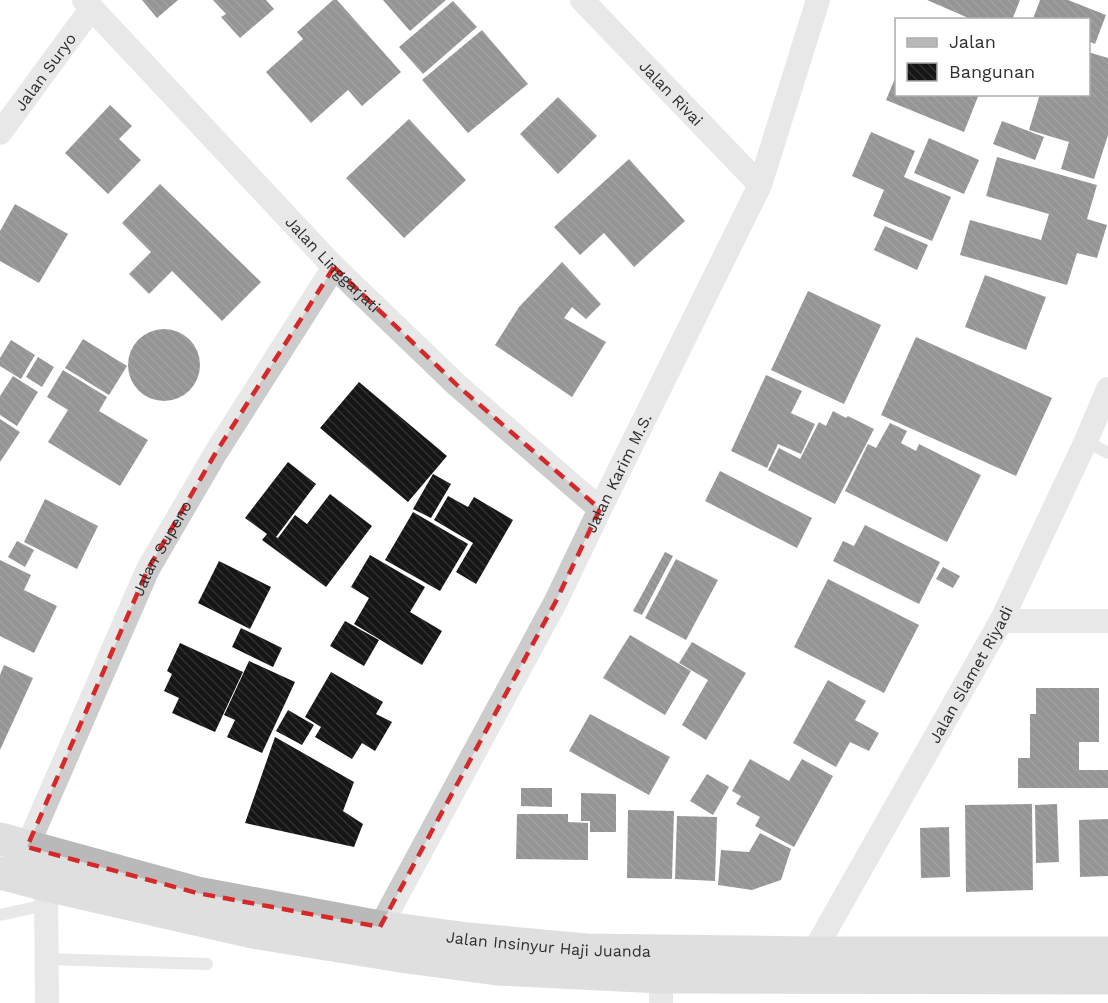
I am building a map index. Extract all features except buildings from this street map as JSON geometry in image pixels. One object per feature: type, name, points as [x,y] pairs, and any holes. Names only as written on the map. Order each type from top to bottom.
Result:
[{"type":"main road","name":"Jalan Insinyur Haji Juanda","points":[[14,843],[197,893],[380,927],[468,939],[586,950],[1108,953]]},
{"type":"main road","name":"Jalan Insinyur Haji Juanda","points":[[0,873],[46,895],[252,932],[406,957],[661,990],[1108,978]]},
{"type":"street","name":"Jalan Rivai","points":[[582,0],[760,185]]},
{"type":"street","name":"Jalan Karim M.S.","points":[[380,927],[556,601],[760,185],[818,0]]},
{"type":"street","name":"Jalan Suryo","points":[[0,133],[88,5]]},
{"type":"street","name":"Jalan Linggarjati","points":[[88,5],[334,267],[458,386],[600,508]]},
{"type":"street","name":"Jalan Supeno","points":[[14,843],[148,569],[214,454],[334,267]]},
{"type":"street","name":"Jalan Slamet Riyadi","points":[[813,953],[1001,621],[1086,441],[1108,388]]},
{"type":"street","points":[[1001,621],[1108,621]]},
{"type":"street","points":[[46,895],[47,1003]]},
{"type":"lane","points":[[1086,441],[1108,453]]},
{"type":"lane","points":[[0,915],[46,895]]},
{"type":"lane","points":[[46,959],[207,964]]},
{"type":"highlighted area","points":[[334,267],[458,386],[600,509],[556,601],[380,927],[197,893],[27,847],[148,569],[215,454]]}]
